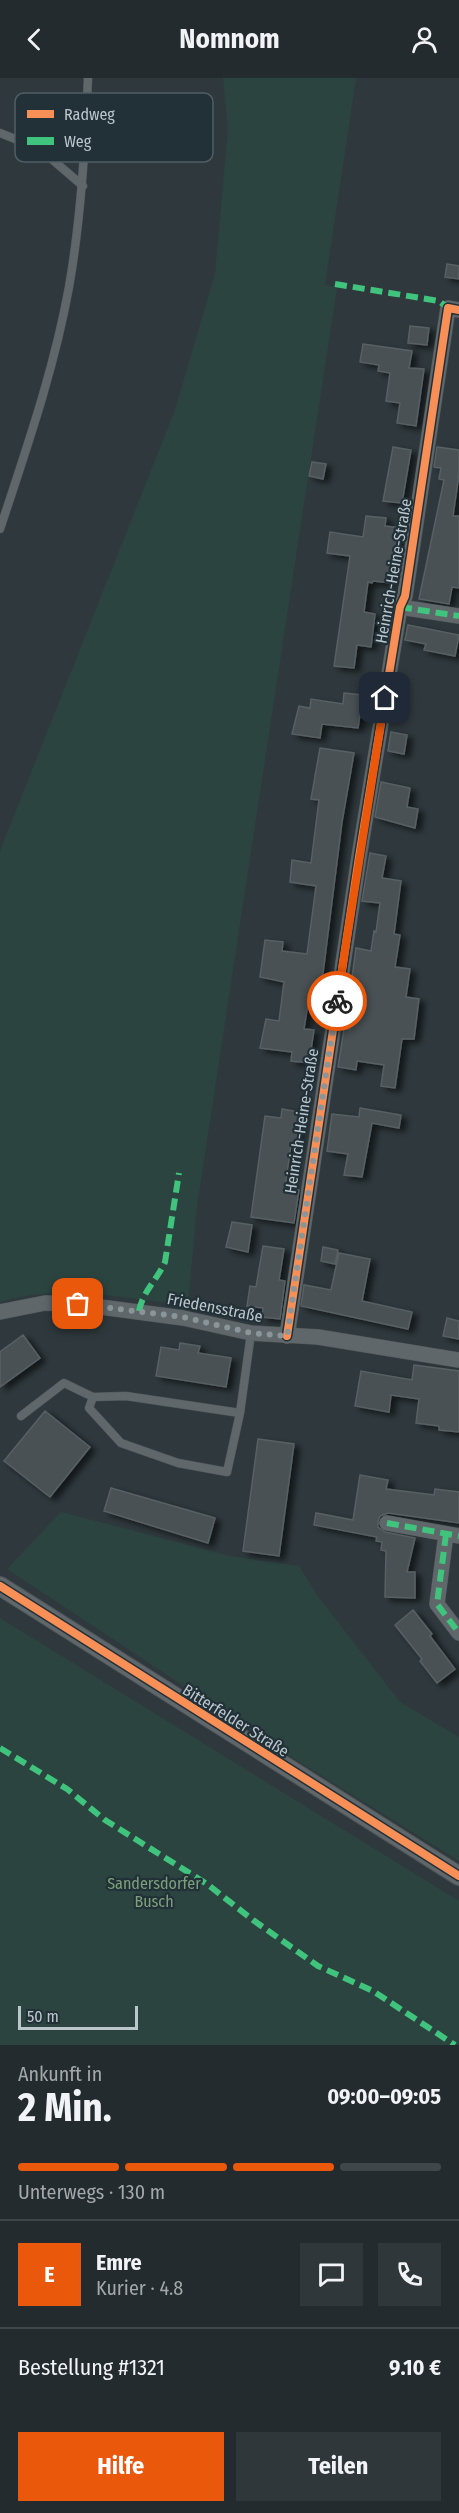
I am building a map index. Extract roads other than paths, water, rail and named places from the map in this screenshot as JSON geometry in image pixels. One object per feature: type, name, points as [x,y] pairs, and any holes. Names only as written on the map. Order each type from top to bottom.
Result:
[{"type":"street","name":"Heinrich-Heine-Straße","points":[[287,1336],[359,857],[400,607],[405,596],[454,309]]},
{"type":"street","points":[[400,607],[459,616]]},
{"type":"street","name":"Friedensstraße","points":[[0,1312],[45,1304],[78,1304],[183,1317],[251,1333],[318,1337],[459,1360]]},
{"type":"street","points":[[387,1523],[453,1535],[437,1604],[459,1633]]},
{"type":"street","name":"Bitterfelder Straße","points":[[0,1586],[459,1876]]},
{"type":"lane","points":[[87,93],[88,78]]},
{"type":"lane","points":[[0,133],[15,139]]},
{"type":"lane","points":[[55,162],[83,186]]},
{"type":"lane","points":[[0,529],[33,432],[69,290],[84,162]]},
{"type":"lane","points":[[93,1397],[89,1408],[121,1443],[178,1463],[227,1472],[240,1413],[251,1333]]},
{"type":"lane","points":[[21,1416],[64,1383],[93,1397],[126,1396],[240,1413]]},
{"type":"park label","name":"Sandersdorfer Busch","points":[[154,1892]]}]
